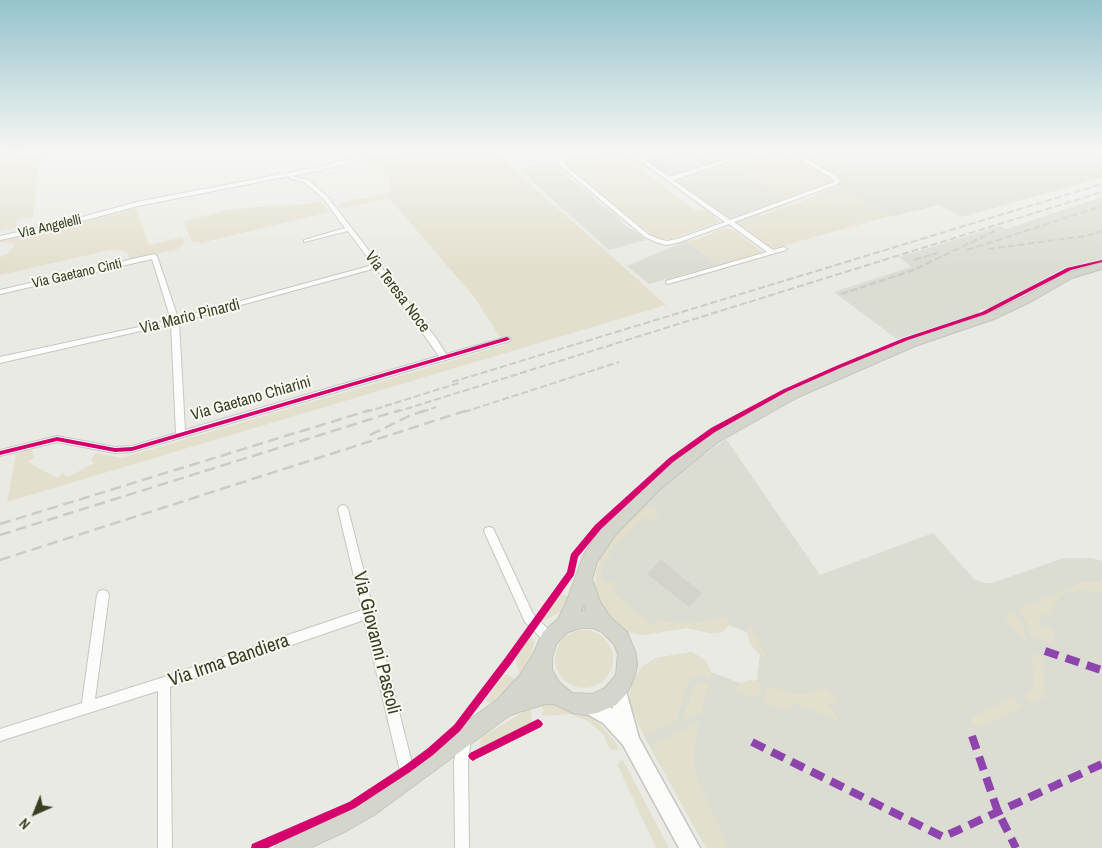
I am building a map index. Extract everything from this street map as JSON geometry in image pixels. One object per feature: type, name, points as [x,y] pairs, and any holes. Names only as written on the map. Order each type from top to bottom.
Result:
[{"type":"main road","points":[[583,578],[593,606],[605,624],[619,637],[628,657],[626,675],[617,691],[599,703],[588,704],[568,701],[553,690],[544,676],[541,660],[543,648],[548,637],[565,622],[574,607],[583,578],[590,559],[610,529],[646,493],[682,462],[713,438],[793,394],[911,343],[990,318],[1068,276],[1102,266]]},
{"type":"main road","points":[[565,622],[578,619],[592,619],[605,624]]},
{"type":"main road","points":[[286,848],[338,823],[409,778],[465,737],[504,707],[526,682],[541,660]]},
{"type":"main road","points":[[504,707],[546,694],[559,695]]},
{"type":"street","name":"Via Angelelli","points":[[0,238],[65,224],[141,203],[206,190]]},
{"type":"street","name":"Via Teresa Noce","points":[[316,190],[324,197],[349,229],[434,340],[444,357]]},
{"type":"street","points":[[591,190],[652,239],[662,243],[673,243],[818,190]]},
{"type":"street","points":[[683,190],[772,252]]},
{"type":"street","points":[[306,241],[349,229]]},
{"type":"street","points":[[668,282],[784,249]]},
{"type":"street","name":"Via Gaetano Cinti","points":[[0,292],[154,256],[175,322]]},
{"type":"street","name":"Via Mario Pinardi","points":[[0,360],[175,322],[377,266]]},
{"type":"street","points":[[175,322],[181,434]]},
{"type":"street","name":"Via Gaetano Chiarini","points":[[0,453],[57,439],[123,450],[507,339]]},
{"type":"street","name":"Via Giovanni Pascoli","points":[[343,509],[409,778]]},
{"type":"street","points":[[489,531],[529,618],[548,637]]},
{"type":"street","points":[[88,706],[103,595]]},
{"type":"street","name":"Via Irma Bandiera","points":[[0,735],[164,683],[368,613]]},
{"type":"street","points":[[164,683],[165,848]]},
{"type":"street","points":[[617,691],[631,742]]},
{"type":"street","points":[[588,704],[608,717],[631,742],[690,848]]},
{"type":"street","points":[[462,848],[461,761],[465,737]]},
{"type":"shaded area","points":[[0,190],[36,190],[33,217],[17,220],[16,228],[0,231]]},
{"type":"shaded area","points":[[391,190],[537,190],[666,305],[7,502],[16,454],[32,449],[34,457],[28,462],[57,478],[63,473],[68,477],[94,463],[91,459],[96,453],[122,458],[505,345],[475,298],[389,198],[341,209],[337,204],[391,192]]},
{"type":"shaded area","points":[[541,190],[585,190],[620,221],[646,240],[609,250]]},
{"type":"shaded area","points":[[595,190],[668,190],[696,211],[705,209],[720,222],[672,240],[655,237]]},
{"type":"shaded area","points":[[678,190],[773,190],[794,201],[730,227]]},
{"type":"shaded area","points":[[771,190],[809,190],[787,198]]},
{"type":"shaded area","points":[[829,190],[843,190],[890,216],[775,248],[769,247],[739,224],[740,222],[775,211],[775,209],[798,203]]},
{"type":"shaded area","points":[[841,190],[1060,190],[961,217],[939,205],[891,217]]},
{"type":"shaded area","points":[[1102,197],[1102,259],[1064,268],[991,308],[979,310],[979,313],[897,339],[834,292],[911,267],[899,257],[1000,226],[1006,229]]},
{"type":"shaded area","points":[[320,201],[330,212],[201,243],[191,241],[184,221],[228,210],[300,205]]},
{"type":"shaded area","points":[[136,208],[149,245],[183,237],[184,243],[176,250],[130,259],[125,251],[110,250],[0,275],[0,257],[8,253],[14,246],[13,243],[0,242],[0,239],[80,223]]},
{"type":"shaded area","points":[[724,228],[734,230],[762,252],[718,265],[686,241],[696,240]]},
{"type":"shaded area","points":[[686,241],[718,265],[649,284],[627,266]]},
{"type":"shaded area","points":[[726,439],[820,575],[933,533],[975,580],[985,583],[992,583],[1064,558],[1092,558],[1102,561],[1102,848],[706,848],[644,736],[630,705],[631,685],[642,667],[656,658],[692,652],[706,661],[711,672],[740,683],[757,680],[760,655],[753,648],[748,633],[729,625],[722,632],[711,633],[686,628],[642,635],[625,631],[607,615],[596,572],[610,539],[657,490]]},
{"type":"shaded area","points":[[648,505],[656,508],[658,516],[653,522],[645,517],[608,552],[611,557],[603,563],[601,575],[605,581],[612,582],[617,586],[612,591],[652,625],[658,620],[692,623],[725,617],[729,620],[729,625],[722,632],[711,633],[686,628],[642,635],[625,631],[602,609],[595,590],[596,572],[602,554],[623,524],[633,519]]},
{"type":"shaded area","points":[[1083,582],[1102,582],[1102,593],[1085,590],[1066,592],[1057,600],[1052,613],[1053,618],[1039,613],[1041,626],[1054,630],[1053,644],[1030,635],[1028,625],[1019,609]]},
{"type":"shaded area","points":[[559,594],[569,596],[561,611],[548,619],[542,620]]},
{"type":"shaded area","points":[[1013,611],[1023,625],[1026,640],[1005,619]]},
{"type":"shaded area","points":[[752,620],[751,629],[767,656],[766,659],[753,648],[749,641],[748,633]]},
{"type":"shaded area","points":[[584,630],[600,635],[608,643],[613,659],[608,675],[600,683],[584,688],[568,683],[560,675],[555,659],[560,643],[568,635]]},
{"type":"shaded area","points":[[531,636],[534,642],[531,662],[523,678],[517,668],[516,657]]},
{"type":"shaded area","points":[[692,652],[706,661],[711,672],[710,680],[702,676],[692,677],[689,680],[676,721],[644,736],[630,705],[631,685],[642,667],[656,658]]},
{"type":"shaded area","points":[[1032,653],[1043,658],[1045,697],[1030,704],[1022,695],[1034,688]]},
{"type":"shaded area","points":[[507,674],[516,680],[497,701],[491,704],[487,702],[487,698],[500,680]]},
{"type":"shaded area","points":[[749,680],[761,682],[760,694],[757,697],[752,697],[733,689]]},
{"type":"shaded area","points":[[701,681],[709,685],[701,713],[682,722],[694,685]]},
{"type":"shaded area","points":[[769,686],[796,694],[809,694],[824,688],[832,693],[836,700],[828,704],[839,721],[798,704],[782,709],[767,703],[764,697]]},
{"type":"shaded area","points":[[1014,697],[1022,708],[977,728],[970,718]]},
{"type":"shaded area","points":[[536,705],[557,705],[593,717],[615,741],[619,750],[612,750],[606,743],[604,735],[588,721],[570,714],[543,716],[542,713],[544,711],[542,707],[538,708]]},
{"type":"shaded area","points":[[530,708],[532,716],[530,725],[478,750],[482,737]]},
{"type":"shaded area","points":[[697,723],[699,725],[693,750],[694,765],[698,779],[729,848],[706,848],[650,746]]},
{"type":"shaded area","points":[[623,760],[669,848],[656,848],[617,764]]},
{"type":"building","points":[[661,560],[702,593],[689,607],[647,574]]},
{"type":"railway","points":[[452,382],[1084,190]]},
{"type":"railway","points":[[396,412],[1102,192]]},
{"type":"railway","points":[[967,250],[1102,206]]},
{"type":"railway","points":[[841,294],[911,271],[995,231]]},
{"type":"railway","points":[[988,249],[1086,236],[1102,231]]},
{"type":"railway","points":[[914,260],[937,253]]},
{"type":"railway","points":[[464,412],[619,362]]},
{"type":"railway","points":[[366,412],[459,383]]},
{"type":"railway","points":[[422,412],[436,407]]},
{"type":"railway","points":[[0,524],[370,410]]},
{"type":"railway","points":[[0,535],[400,410]]},
{"type":"railway","points":[[370,435],[426,410]]},
{"type":"railway","points":[[0,560],[468,410]]},
{"type":"marked path","points":[[1045,651],[1101,670],[1102,674]]},
{"type":"marked path","points":[[972,736],[998,812],[1016,848]]},
{"type":"marked path","points":[[752,742],[943,837],[1102,764]]},
{"type":"cycle path","points":[[256,848],[352,805],[407,769],[457,728],[571,573],[574,556],[598,527],[671,460],[713,430],[784,391],[838,367],[906,339],[984,313],[1069,269],[1102,261]]},
{"type":"cycle path","points":[[0,453],[57,439],[115,450],[132,449],[507,339]]},
{"type":"cycle path","points":[[473,756],[538,724]]}]
